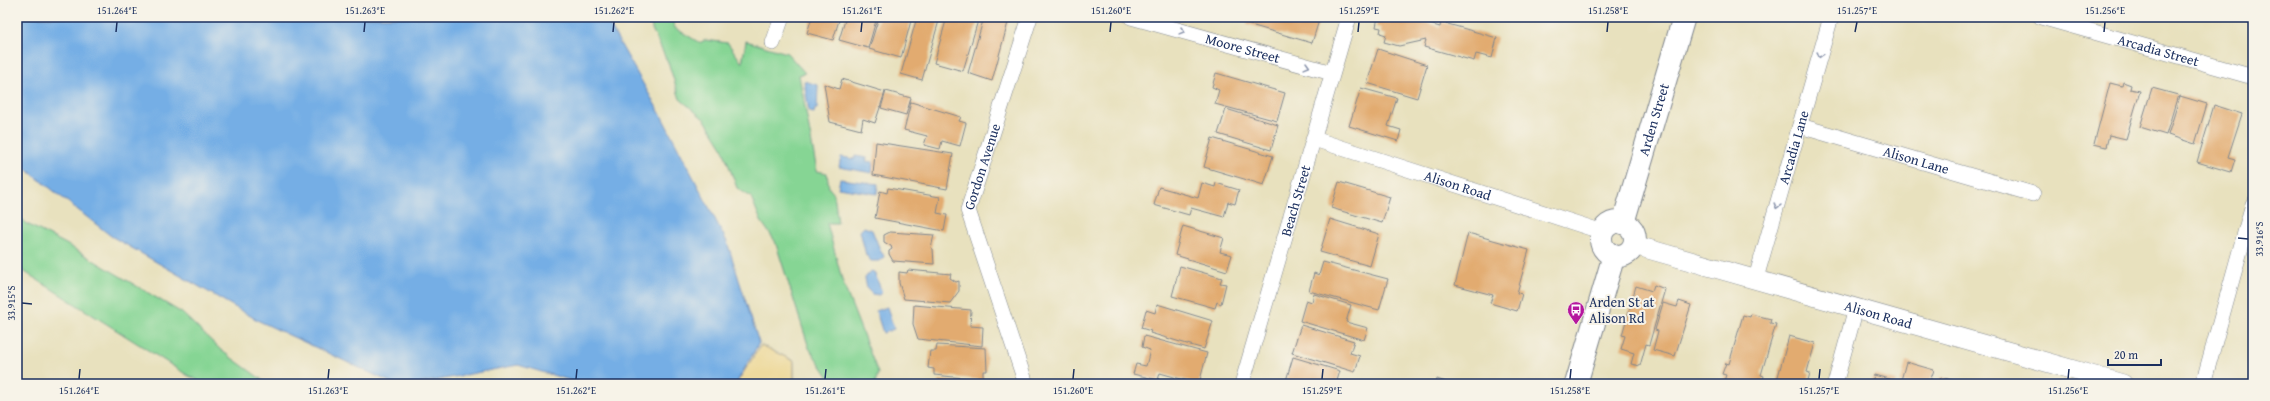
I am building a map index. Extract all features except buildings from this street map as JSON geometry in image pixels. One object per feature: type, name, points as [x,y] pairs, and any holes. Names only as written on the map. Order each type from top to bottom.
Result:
[{"type":"main road","name":"Arden Street","points":[[1623,223],[1684,17]]},
{"type":"main road","points":[[1623,223],[1633,232],[1634,245],[1628,252],[1614,255],[1608,253],[1602,244],[1603,232],[1609,225],[1623,223]]},
{"type":"main road","points":[[1576,384],[1614,255]]},
{"type":"street","points":[[773,43],[782,17]]},
{"type":"street","name":"Gordon Avenue","points":[[1026,384],[968,210],[1030,17]]},
{"type":"street","name":"Moore Street","points":[[1131,17],[1332,73]]},
{"type":"street","name":"Beach Street","points":[[1242,384],[1349,17]]},
{"type":"street","name":"Arcadia Lane","points":[[1756,278],[1831,17]]},
{"type":"street","name":"Arcadia Street","points":[[2040,17],[2253,78]]},
{"type":"street","name":"Alison Lane","points":[[1800,126],[2033,194]]},
{"type":"street","name":"Alison Road","points":[[1314,139],[1603,232]]},
{"type":"street","points":[[2203,384],[2253,204]]},
{"type":"street","name":"Alison Road","points":[[1634,245],[1756,278],[2123,384]]},
{"type":"street","points":[[1835,384],[1856,308]]},
{"type":"green space","points":[[650,17],[671,17],[675,28],[700,43],[705,40],[728,43],[742,63],[746,41],[787,53],[805,73],[799,75],[817,171],[827,173],[829,188],[834,194],[838,223],[827,223],[843,283],[878,373],[875,384],[831,384],[830,379],[809,348],[775,241],[761,221],[751,197],[737,188],[722,147],[705,120],[680,99],[669,65],[652,29]]},
{"type":"green space","points":[[17,213],[25,223],[66,244],[182,313],[222,351],[268,384],[205,384],[187,375],[17,267]]},
{"type":"sand","points":[[761,345],[794,361],[794,384],[736,384]]},
{"type":"water","points":[[17,17],[605,17],[661,115],[727,242],[759,343],[736,384],[583,384],[518,365],[417,384],[394,384],[259,321],[111,236],[17,162]]},
{"type":"water","points":[[804,81],[818,85],[817,109],[815,109],[814,113],[809,112]]},
{"type":"water","points":[[855,156],[867,158],[866,161],[873,162],[872,173],[839,167],[841,157],[855,159]]},
{"type":"water","points":[[840,179],[878,184],[877,194],[838,188]]},
{"type":"water","points":[[864,227],[872,230],[883,254],[884,257],[879,261],[871,261],[866,255],[860,231]]},
{"type":"water","points":[[871,271],[874,272],[882,292],[879,295],[872,294],[867,289],[865,278]]},
{"type":"water","points":[[887,307],[894,329],[883,333],[876,311]]},
{"type":"place","name":"Arden St at Alison Rd","points":[[1576,325]]}]
